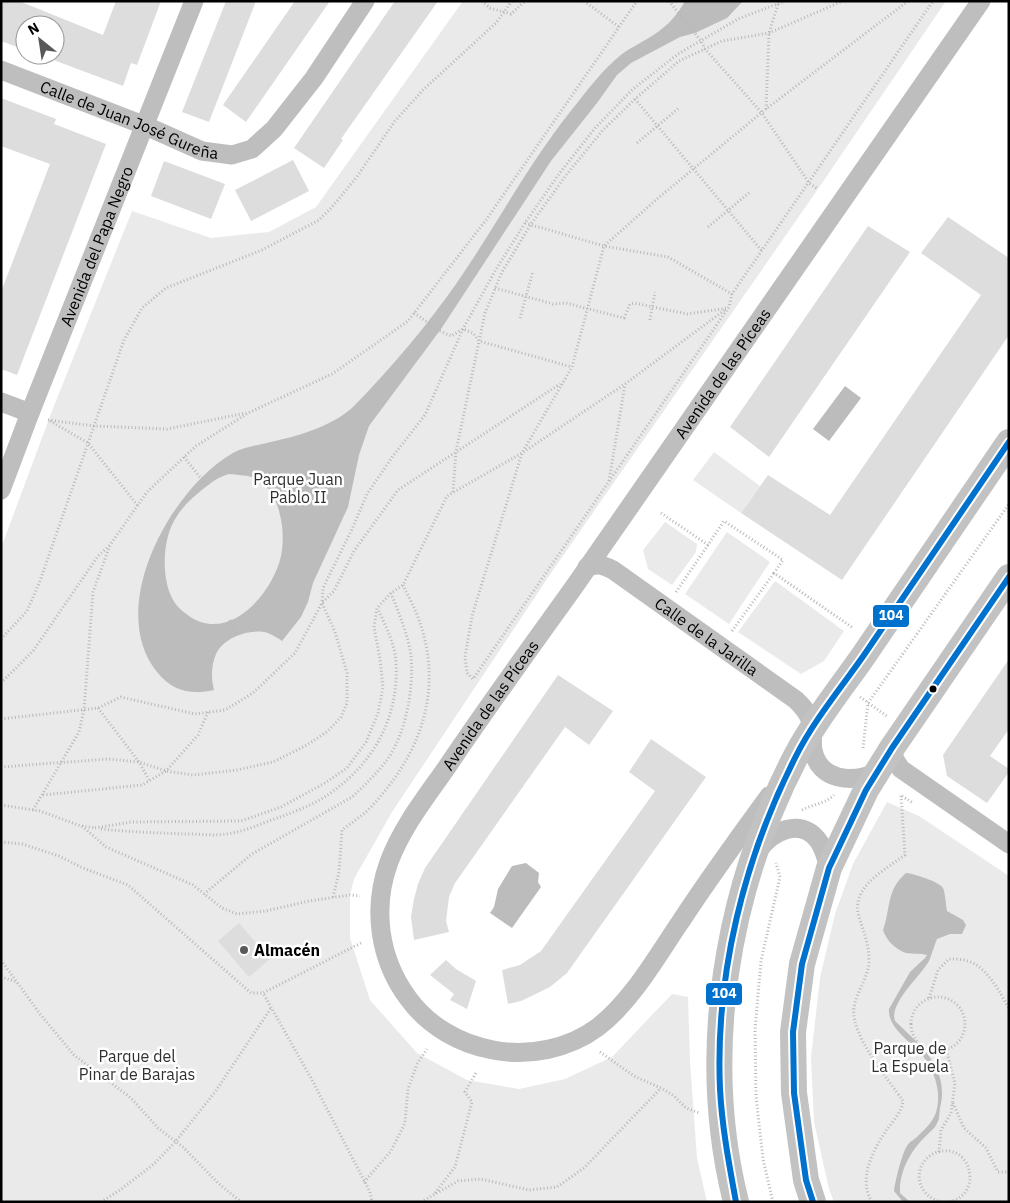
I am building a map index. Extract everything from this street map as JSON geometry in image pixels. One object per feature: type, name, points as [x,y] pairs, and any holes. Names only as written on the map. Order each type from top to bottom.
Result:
[{"type":"main road","points":[[736,1202],[729,1173],[720,1093],[720,1034],[726,971],[738,912],[764,859],[766,823],[786,776],[813,727],[844,686],[1009,442]]},
{"type":"main road","points":[[812,1202],[806,1180],[794,1093],[793,1032],[802,964],[829,868],[866,790],[869,764],[892,748],[1009,577]]},
{"type":"street","name":"Avenida del Papa Negro","points":[[1,490],[194,1]]},
{"type":"street","name":"Calle de Juan José Gureña","points":[[1,70],[146,126],[202,151],[232,155],[252,149],[274,129],[314,78],[366,1]]},
{"type":"street","name":"Avenida de las Píceas","points":[[786,776],[718,866],[616,1012],[594,1030],[572,1042],[543,1050],[506,1053],[482,1048],[453,1037],[434,1025],[411,1003],[387,962],[381,938],[381,892],[389,862],[414,815],[981,1]]},
{"type":"street","points":[[1,402],[30,413]]},
{"type":"street","name":"Calle de la Jarilla","points":[[588,567],[595,564],[603,564],[613,570],[783,690],[804,709],[811,719],[813,727]]},
{"type":"street","points":[[813,727],[813,750],[819,764],[826,771],[847,780],[861,779],[869,764]]},
{"type":"street","points":[[892,748],[895,760],[901,769],[1009,844]]},
{"type":"street","points":[[764,859],[763,844],[770,838],[788,828],[803,828],[817,838],[824,850],[829,868]]},
{"type":"path","points":[[482,1],[490,8],[511,14],[525,1]]},
{"type":"path","points":[[1,639],[27,611],[40,581],[124,340],[142,308],[166,288],[262,250],[319,220],[356,178],[395,122],[424,89],[490,29],[512,1]]},
{"type":"path","points":[[584,1],[619,27]]},
{"type":"path","points":[[1,683],[33,651],[98,556],[110,544],[147,492],[196,446],[248,413],[332,374],[408,322],[486,220],[636,1]]},
{"type":"path","points":[[669,1],[701,40],[705,49],[762,113],[809,183],[818,189]]},
{"type":"path","points":[[1,767],[108,759],[139,762],[166,771],[192,775],[237,770],[273,762],[307,745],[328,731],[341,717],[347,703],[347,674],[335,632],[322,603],[323,588],[354,527],[368,494],[393,456],[425,415],[463,329],[495,271],[525,223],[559,174],[596,127],[633,89],[678,54],[701,40],[738,19],[786,1]]},
{"type":"path","points":[[453,492],[456,451],[485,313],[502,272],[531,224],[567,174],[603,130],[679,61],[722,42],[769,33],[843,1]]},
{"type":"path","points":[[908,1],[766,109],[604,246],[572,367],[522,453],[472,616],[465,657],[467,673],[473,679],[729,308],[732,294],[933,1]]},
{"type":"path","points":[[766,109],[769,33],[779,3]]},
{"type":"path","points":[[635,99],[762,251]]},
{"type":"path","points":[[637,143],[679,108]]},
{"type":"path","points":[[708,227],[750,192]]},
{"type":"path","points":[[525,223],[604,246],[668,256],[732,294]]},
{"type":"path","points":[[520,318],[533,271]]},
{"type":"path","points":[[495,288],[553,304],[566,303],[624,318],[630,304],[634,303],[687,314],[729,308]]},
{"type":"path","points":[[650,320],[655,292]]},
{"type":"path","points":[[95,828],[130,822],[241,821],[281,806],[325,783],[347,768],[366,742],[378,712],[383,688],[374,627],[377,608],[402,585],[447,496],[522,453],[625,384],[729,308]]},
{"type":"path","points":[[414,313],[440,331],[451,336],[463,329]]},
{"type":"path","points":[[463,329],[473,333],[479,341],[572,367]]},
{"type":"path","points":[[1,719],[98,708],[121,697],[195,714],[225,710],[253,693],[295,654],[322,603],[334,591],[354,551],[398,490],[561,383]]},
{"type":"path","points":[[608,484],[625,384]]},
{"type":"path","points":[[138,506],[88,443],[48,420],[94,426],[167,429],[248,413]]},
{"type":"path","points":[[184,457],[207,486]]},
{"type":"path","points":[[869,764],[863,750],[868,703],[1009,504]]},
{"type":"path","points":[[661,512],[708,545]]},
{"type":"path","points":[[675,593],[724,521],[783,560],[732,632]]},
{"type":"path","points":[[33,810],[79,732],[84,710],[93,592],[110,544]]},
{"type":"path","points":[[774,573],[853,628]]},
{"type":"path","points":[[333,897],[339,872],[342,830],[371,808],[393,779],[414,748],[425,719],[429,691],[428,653],[419,619],[402,585]]},
{"type":"path","points":[[204,894],[252,854],[352,796],[365,785],[388,759],[403,726],[412,690],[411,656],[404,625],[391,594]]},
{"type":"path","points":[[1,805],[33,810],[81,826],[95,828],[137,832],[224,835],[243,831],[295,811],[327,795],[358,771],[378,745],[389,721],[396,685],[396,660],[389,635],[377,608]]},
{"type":"path","points":[[230,620],[237,636]]},
{"type":"path","points":[[854,693],[894,721]]},
{"type":"path","points":[[98,708],[139,762],[149,780]]},
{"type":"path","points":[[42,795],[142,785],[166,771],[198,735],[208,712]]},
{"type":"path","points":[[797,812],[814,804],[823,803],[836,794]]},
{"type":"path","points":[[872,1202],[868,1195],[866,1176],[870,1158],[902,1108],[903,1101],[865,1047],[855,1023],[853,1008],[869,965],[869,945],[858,914],[860,894],[867,883],[905,855],[901,795]]},
{"type":"path","points":[[81,826],[106,846],[193,885],[222,908],[237,914],[266,911],[333,897],[360,896]]},
{"type":"path","points":[[1,842],[22,844],[59,856],[83,868],[128,885],[251,992],[263,992],[361,943]]},
{"type":"path","points":[[764,859],[780,877],[761,961],[754,1030],[758,1114],[763,1159],[773,1202]]},
{"type":"path","points":[[929,998],[938,970],[949,958],[967,960],[975,964],[997,985],[1009,1009]]},
{"type":"path","points":[[1,960],[40,1014],[74,1055],[131,1098],[158,1128],[184,1147],[218,1183],[240,1202]]},
{"type":"path","points":[[1,976],[18,982]]},
{"type":"path","points":[[263,992],[311,1078],[364,1182],[372,1202]]},
{"type":"path","points":[[938,996],[946,998],[960,1007],[964,1015],[964,1032],[954,1046],[937,1051],[928,1049],[920,1044],[914,1036],[911,1028],[911,1018],[921,1002],[929,998],[938,996]]},
{"type":"path","points":[[101,1202],[154,1164],[176,1141],[215,1092],[271,1007]]},
{"type":"path","points":[[364,1182],[390,1151],[405,1123],[408,1089],[417,1064],[427,1049]]},
{"type":"path","points":[[939,1152],[941,1130],[951,1112],[955,1083],[946,1049]]},
{"type":"path","points":[[600,1052],[634,1076],[661,1088],[674,1096],[686,1108],[699,1114]]},
{"type":"path","points":[[433,1195],[455,1167],[472,1102],[465,1092],[477,1071]]},
{"type":"path","points":[[421,1202],[458,1181],[481,1179],[528,1190],[557,1187],[584,1168],[661,1088]]},
{"type":"path","points":[[952,1102],[964,1128],[986,1148],[998,1172],[1009,1172]]},
{"type":"path","points":[[941,1202],[928,1196],[923,1190],[919,1174],[925,1160],[932,1154],[948,1151],[957,1153],[964,1159],[970,1175],[966,1192],[950,1202]]},
{"type":"green space","name":"Parque Juan Pablo II","points":[[463,1],[946,1],[818,189],[551,573],[392,812],[354,879],[350,895],[350,938],[370,1000],[417,1053],[467,1080],[519,1089],[565,1079],[612,1057],[672,994],[688,997],[690,1061],[697,1158],[707,1202],[1,1202],[1,548],[52,411],[132,211],[211,238],[269,232],[316,207]]},
{"type":"green space","points":[[714,452],[760,486],[741,513],[693,480]]},
{"type":"green space","points":[[665,522],[697,544],[696,552],[672,585],[648,569],[643,550]]},
{"type":"green space","points":[[727,532],[770,562],[729,624],[685,594]]},
{"type":"green space","points":[[775,581],[844,631],[824,661],[801,674],[738,632]]},
{"type":"green space","name":"Parque de La Espuela","points":[[887,802],[919,816],[1009,876],[1009,1202],[834,1202],[829,1189],[814,1122],[811,1057],[820,978],[835,914],[853,864]]},
{"type":"shaded area","points":[[685,1],[743,1],[727,18],[695,33],[680,37],[631,63],[617,75],[551,161],[441,329],[369,426],[359,455],[348,507],[313,583],[308,602],[301,617],[282,641],[268,633],[253,632],[238,635],[225,643],[216,654],[213,663],[214,690],[190,692],[169,684],[157,672],[143,646],[138,616],[142,584],[152,552],[168,521],[188,493],[210,470],[233,453],[248,447],[296,436],[318,428],[338,418],[355,405],[408,347],[445,300],[525,175],[588,89],[615,60],[664,27],[674,18]],"holes":[[[229,474],[249,476],[257,479],[273,495],[281,522],[283,539],[281,556],[269,585],[259,599],[247,610],[234,619],[219,624],[204,623],[181,610],[170,594],[165,571],[168,535],[177,516],[186,505],[215,480]]]},
{"type":"shaded area","points":[[845,386],[861,398],[829,441],[813,429]]},
{"type":"shaded area","points":[[526,863],[539,873],[538,882],[541,887],[512,928],[490,913],[494,907],[498,889],[512,866]]},
{"type":"shaded area","points":[[906,873],[926,878],[941,886],[944,892],[947,911],[963,920],[966,925],[962,934],[950,934],[937,939],[929,961],[906,990],[894,1014],[895,1021],[931,1059],[941,1081],[942,1094],[938,1121],[935,1127],[914,1150],[903,1170],[900,1193],[910,1202],[903,1202],[894,1191],[899,1168],[908,1145],[934,1117],[938,1093],[928,1063],[897,1030],[890,1016],[889,1009],[910,972],[927,955],[906,953],[899,950],[884,934],[883,930],[892,893],[895,886]]},
{"type":"building","points":[[1,1],[19,1],[54,15],[15,15],[15,46],[1,41]]},
{"type":"building","points":[[116,1],[161,1],[137,65],[131,63],[123,86],[65,64],[65,20],[103,35]]},
{"type":"building","points":[[226,1],[256,1],[209,122],[182,112]]},
{"type":"building","points":[[295,1],[330,1],[246,122],[223,105]]},
{"type":"building","points":[[395,1],[438,1],[341,139],[343,140],[324,168],[294,148]]},
{"type":"building","points":[[1,98],[56,119],[54,124],[106,144],[17,375],[1,369],[1,292],[50,164],[1,146]]},
{"type":"building","points":[[293,160],[309,191],[251,221],[235,190]]},
{"type":"building","points":[[164,161],[225,184],[211,219],[151,196]]},
{"type":"building","points":[[948,217],[1009,258],[1009,335],[842,580],[741,513],[768,475],[830,515],[981,295],[921,253]]},
{"type":"building","points":[[868,226],[910,252],[769,457],[730,427]]},
{"type":"building","points":[[1009,659],[1009,729],[990,756],[1009,769],[1009,772],[987,803],[947,776],[943,755]]},
{"type":"building","points":[[558,675],[613,711],[589,745],[565,727],[455,883],[449,897],[446,921],[449,932],[414,940],[411,917],[418,884],[425,868]]},
{"type":"building","points":[[651,739],[706,777],[567,973],[550,987],[521,1001],[508,1004],[502,970],[520,965],[541,951],[655,791],[629,772]]},
{"type":"building","name":"Almacén","points":[[239,923],[270,959],[249,977],[218,941]]},
{"type":"building","points":[[446,960],[456,969],[476,981],[467,1009],[450,1000],[454,994],[430,975]]},
{"type":"transit line","name":"104","points":[[736,1202],[728,1160],[720,1089],[722,1003],[728,960],[737,918],[761,835],[796,756],[811,730],[1009,442]]},
{"type":"transit line","name":"104","points":[[813,1202],[806,1180],[794,1093],[793,1032],[802,964],[829,868],[866,790],[892,748],[1009,577]]},
{"type":"place","name":"Almacén","points":[[244,950]]},
{"type":"park label","name":"Parque del Pinar de Barajas","points":[[137,1065]]}]
